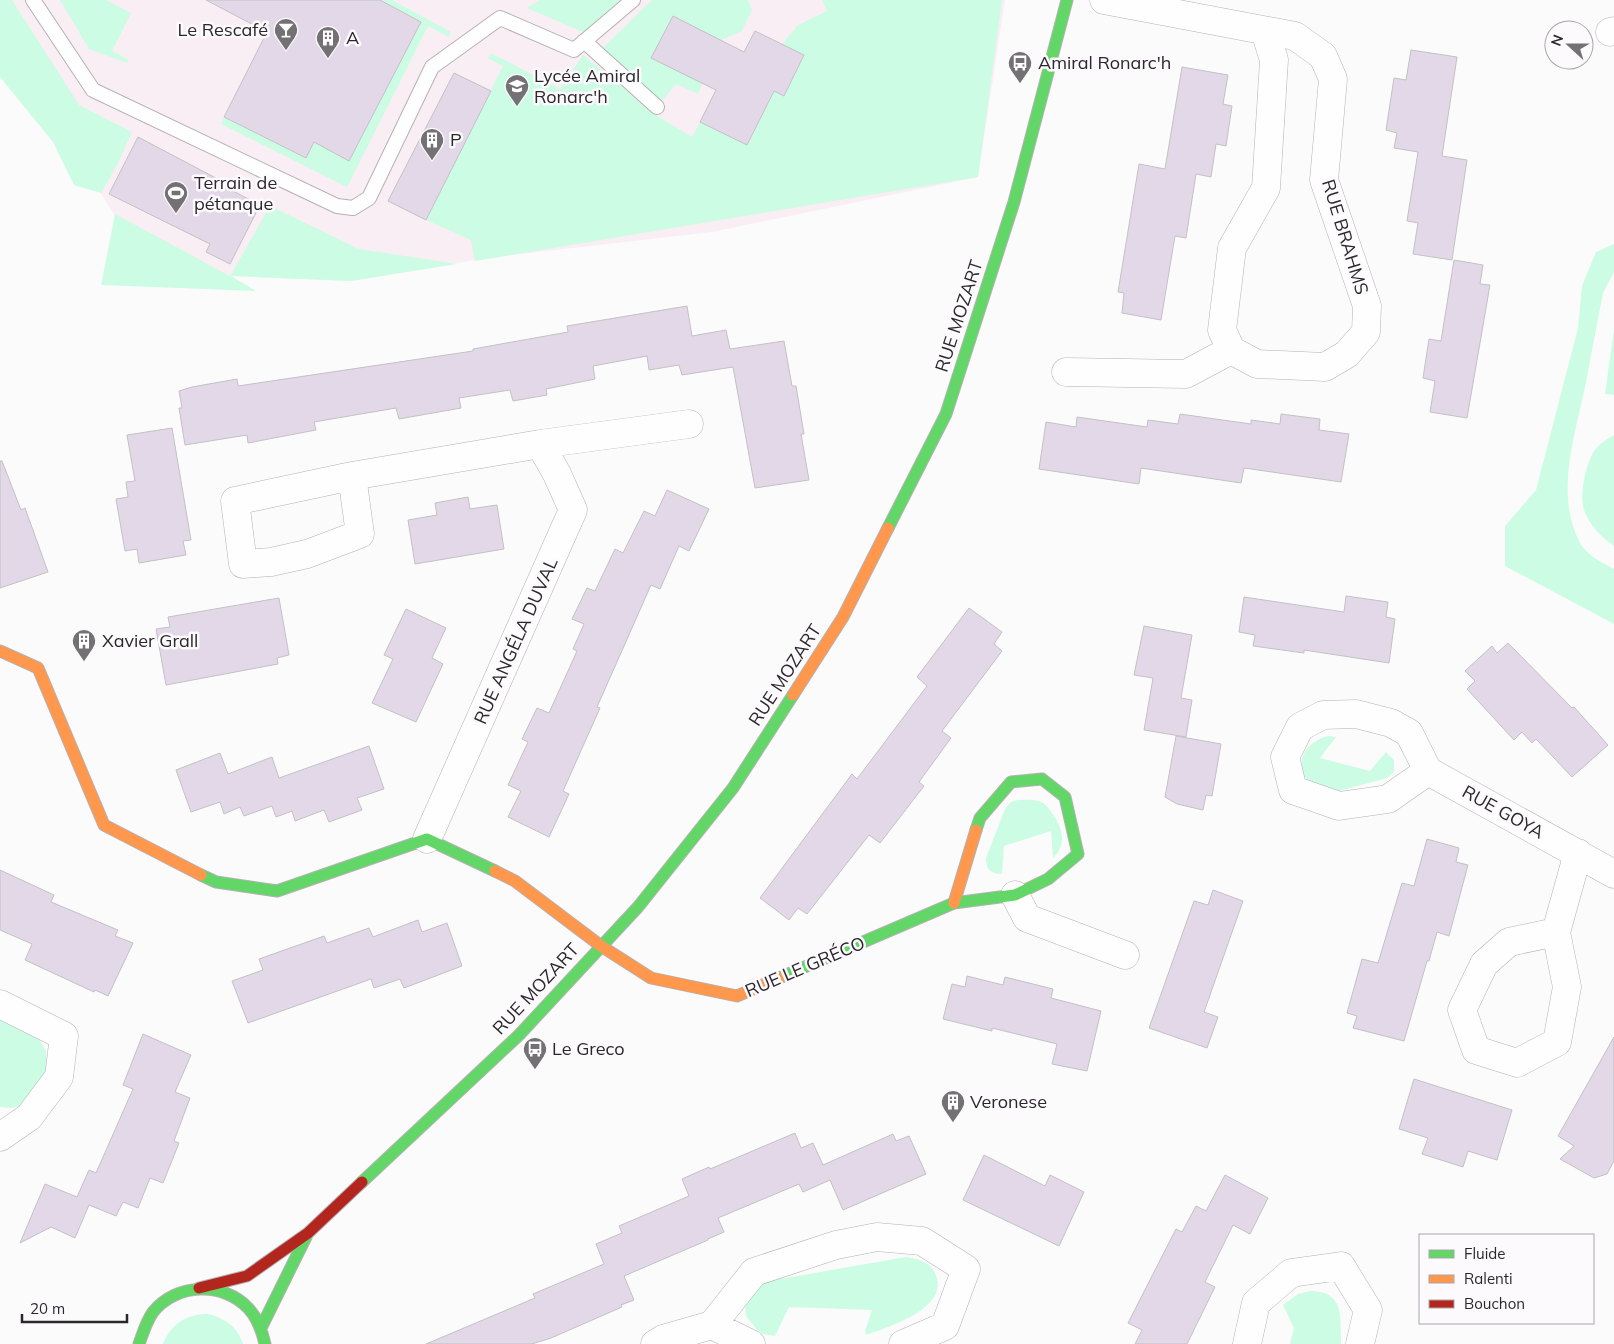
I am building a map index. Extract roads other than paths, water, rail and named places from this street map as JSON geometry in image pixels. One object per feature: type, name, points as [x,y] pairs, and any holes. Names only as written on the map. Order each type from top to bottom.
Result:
[{"type":"street","name":"RUE MOZART","points":[[139,1344],[141,1333],[149,1315],[163,1301],[180,1292],[247,1276],[308,1233],[519,1036],[638,907],[733,788],[843,616],[946,414],[1014,202],[1067,0]]},
{"type":"street","name":"RUE BRAHMS","points":[[1104,0],[1294,36],[1323,56],[1333,79],[1324,180],[1367,306],[1366,332],[1347,354],[1325,367],[1257,364],[1231,350]]},
{"type":"street","points":[[1066,372],[1186,374],[1231,350],[1222,330],[1232,248],[1266,188],[1274,60],[1265,31]]},
{"type":"street","points":[[352,476],[360,534],[307,554],[271,562],[243,564],[235,501],[352,476],[540,444],[689,424]]},
{"type":"street","name":"RUE ANGÉLA DUVAL","points":[[427,839],[573,510],[557,474],[540,444]]},
{"type":"street","points":[[0,651],[38,668],[104,825],[216,882],[276,892],[427,839]]},
{"type":"street","points":[[1356,714],[1391,723],[1409,733],[1428,771],[1388,799],[1339,806],[1294,790],[1285,757],[1300,727],[1323,715],[1356,714]]},
{"type":"street","name":"RUE GOYA","points":[[1428,771],[1614,874]]},
{"type":"street","name":"RUE LE GRÉCO","points":[[427,839],[515,880],[601,946],[651,978],[737,996],[954,903],[1016,895],[1048,879],[1078,854],[1065,797],[1042,779],[1011,782],[980,818],[954,903]]},
{"type":"street","points":[[1556,932],[1509,942],[1484,964],[1462,1010],[1476,1050],[1517,1063],[1557,1042],[1566,987],[1556,932],[1578,853]]},
{"type":"street","points":[[1016,895],[1027,918],[1124,954]]},
{"type":"street","points":[[0,1004],[64,1036],[59,1077],[30,1117],[0,1137]]},
{"type":"street","name":"RUE MOZART","points":[[261,1328],[308,1233]]},
{"type":"street","points":[[655,1344],[663,1339],[712,1325],[754,1272],[836,1245],[877,1237],[922,1241],[966,1269],[945,1326],[903,1344]]},
{"type":"street","points":[[1247,1344],[1256,1303],[1291,1273],[1341,1266],[1368,1310],[1360,1344]]},
{"type":"street","points":[[199,1288],[225,1293],[247,1307],[261,1328],[265,1344]]},
{"type":"street","points":[[712,1325],[751,1344]]},
{"type":"lane","points":[[33,0],[93,90],[337,206],[353,208],[369,198],[432,67],[500,18],[574,50],[633,0]]},
{"type":"lane","points":[[584,41],[657,107]]},
{"type":"place","name":"Le Rescafé","points":[[286,51]]},
{"type":"place","name":"A","points":[[328,59]]},
{"type":"place","name":"Amiral Ronarc'h","points":[[1020,84]]},
{"type":"place","name":"Lycée Amiral Ronarc'h","points":[[517,107]]},
{"type":"place","name":"P","points":[[432,161]]},
{"type":"place","name":"Terrain de pétanque","points":[[176,214]]},
{"type":"place","name":"Xavier Grall","points":[[84,662]]},
{"type":"place","name":"Le Greco","points":[[535,1070]]},
{"type":"place","name":"Veronese","points":[[953,1123]]}]
